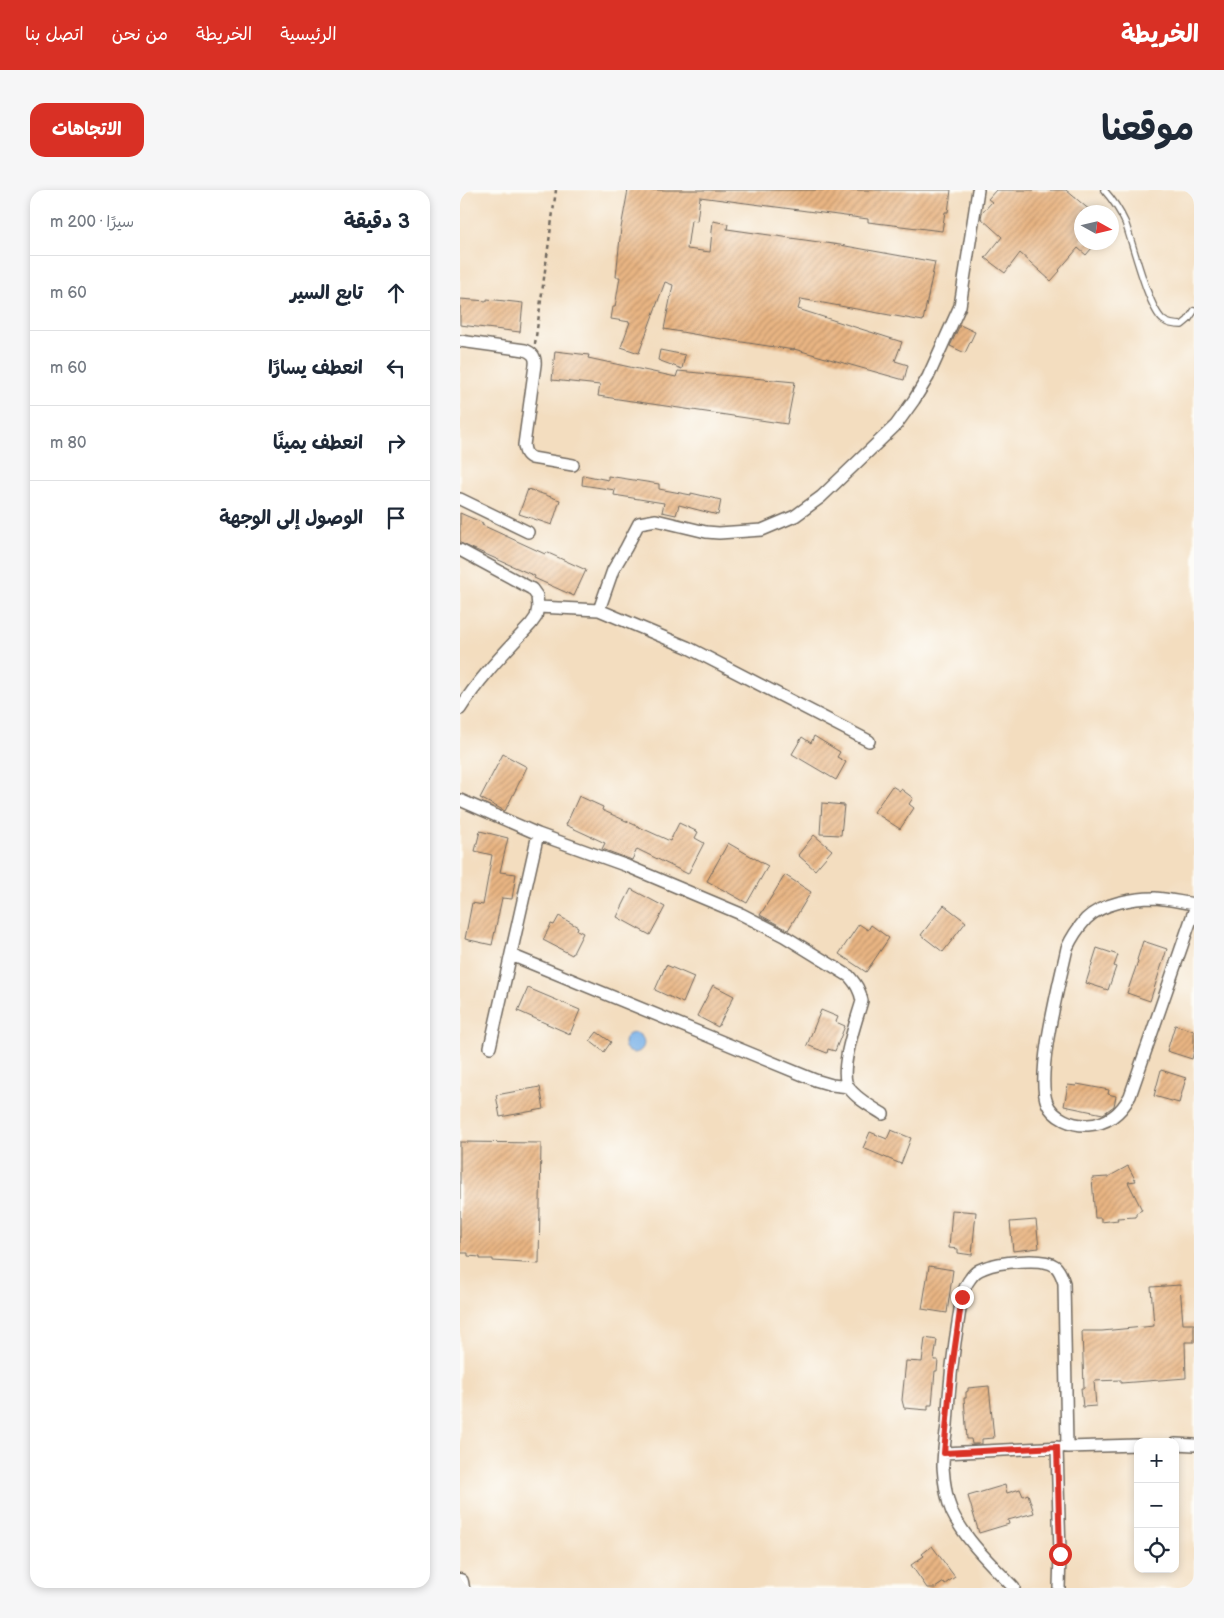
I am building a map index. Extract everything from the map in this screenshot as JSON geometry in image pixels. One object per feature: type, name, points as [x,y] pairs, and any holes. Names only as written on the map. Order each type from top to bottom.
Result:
[{"type":"main road","points":[[460,1582],[461,1588]]},
{"type":"street","points":[[599,610],[612,570],[639,523],[656,520],[706,532],[719,533],[762,530],[795,516],[821,497],[896,425],[928,377],[960,306],[978,190]]},
{"type":"street","points":[[460,341],[525,350],[534,355],[536,359],[525,450],[527,455],[532,458],[573,465]]},
{"type":"street","points":[[460,499],[528,532]]},
{"type":"street","points":[[460,550],[532,589],[537,596],[538,607],[532,624],[474,687],[460,709]]},
{"type":"street","points":[[538,607],[599,610],[687,647],[869,740]]},
{"type":"street","points":[[460,800],[538,834],[627,866],[741,914],[784,936],[849,976],[856,984],[862,1001],[846,1060],[845,1077],[848,1088]]},
{"type":"street","points":[[490,1047],[538,834]]},
{"type":"street","points":[[1194,904],[1156,898],[1132,900],[1097,911],[1087,918],[1075,933],[1067,948],[1044,1058],[1044,1093],[1050,1109],[1056,1115],[1075,1124],[1093,1125],[1116,1116],[1124,1107],[1133,1087],[1194,911]]},
{"type":"street","points":[[511,955],[815,1080],[848,1088],[883,1114]]},
{"type":"street","points":[[1014,1588],[984,1557],[952,1512],[947,1498],[943,1466],[956,1335],[962,1297],[968,1281],[976,1272],[983,1268],[1015,1262],[1036,1262],[1049,1263],[1056,1267],[1062,1278],[1064,1291],[1059,1588]]},
{"type":"street","points":[[944,1453],[1134,1444]]},
{"type":"street","points":[[1179,1444],[1194,1445]]},
{"type":"lane","points":[[1104,190],[1124,220],[1153,305],[1163,320],[1171,324],[1182,325],[1188,320],[1194,310]]},
{"type":"path","points":[[534,355],[556,190]]},
{"type":"water","points":[[634,1033],[641,1036],[644,1043],[641,1050],[634,1053],[627,1050],[624,1043],[627,1036]]},
{"type":"building","points":[[628,190],[951,190],[948,212],[945,212],[942,231],[868,222],[868,219],[700,197],[697,221],[691,220],[687,249],[710,252],[713,221],[728,224],[727,229],[840,245],[935,262],[923,321],[801,299],[798,309],[902,342],[895,361],[908,365],[904,380],[794,349],[664,329],[673,285],[665,282],[639,353],[621,347],[630,322],[611,319],[620,277],[616,277],[621,228]]},
{"type":"building","points":[[996,190],[1066,190],[1084,205],[1074,205],[1074,250],[1076,250],[1051,281],[1020,253],[1005,273],[985,258],[1002,237],[981,218],[982,213],[992,202],[988,199]]},
{"type":"building","points":[[1080,250],[1090,250],[1086,255]]},
{"type":"building","points":[[460,299],[487,301],[487,299],[523,303],[520,332],[460,325]]},
{"type":"building","points":[[960,325],[975,332],[965,353],[950,346]]},
{"type":"building","points":[[660,350],[685,355],[682,369],[658,360]]},
{"type":"building","points":[[555,351],[589,355],[588,358],[676,377],[678,371],[795,382],[787,424],[598,396],[600,385],[552,380]]},
{"type":"building","points":[[583,475],[608,480],[608,476],[659,484],[659,489],[691,495],[691,493],[721,500],[718,515],[679,505],[676,515],[662,512],[664,503],[614,495],[615,490],[582,485]]},
{"type":"building","points":[[528,489],[560,500],[552,525],[519,514]]},
{"type":"building","points":[[460,513],[545,554],[546,552],[586,570],[574,596],[534,578],[535,576],[460,543]]},
{"type":"building","points":[[814,736],[840,752],[837,757],[846,762],[836,780],[792,754],[802,737],[811,743]]},
{"type":"building","points":[[503,754],[527,767],[505,811],[480,798]]},
{"type":"building","points":[[892,786],[900,791],[901,789],[913,798],[909,804],[914,808],[900,829],[874,812]]},
{"type":"building","points":[[579,796],[603,807],[602,810],[670,841],[679,823],[698,832],[695,838],[704,843],[688,874],[637,849],[632,860],[602,849],[605,843],[566,825]]},
{"type":"building","points":[[822,803],[844,805],[841,835],[820,834]]},
{"type":"building","points":[[480,831],[508,838],[500,872],[516,874],[512,899],[502,898],[492,945],[465,939],[472,903],[483,905],[492,855],[475,851]]},
{"type":"building","points":[[814,835],[832,850],[815,870],[798,855]]},
{"type":"building","points":[[728,843],[768,866],[747,903],[707,881]]},
{"type":"building","points":[[785,875],[811,892],[788,930],[760,915]]},
{"type":"building","points":[[631,889],[665,907],[650,935],[617,917]]},
{"type":"building","points":[[944,905],[966,922],[943,952],[921,935]]},
{"type":"building","points":[[559,916],[578,927],[577,930],[583,933],[572,955],[543,940],[551,924],[554,925]]},
{"type":"building","points":[[859,924],[868,930],[871,925],[889,938],[866,972],[839,954]]},
{"type":"building","points":[[1143,941],[1167,949],[1150,1001],[1127,993]]},
{"type":"building","points":[[1097,948],[1118,955],[1108,990],[1086,983]]},
{"type":"building","points":[[666,965],[694,977],[683,1003],[655,990]]},
{"type":"building","points":[[713,985],[734,996],[718,1027],[697,1016]]},
{"type":"building","points":[[528,988],[580,1010],[570,1034],[518,1011]]},
{"type":"building","points":[[821,1010],[838,1017],[836,1022],[845,1026],[835,1051],[828,1049],[827,1053],[807,1045]]},
{"type":"building","points":[[1175,1025],[1194,1031],[1192,1059],[1167,1051]]},
{"type":"building","points":[[597,1032],[611,1042],[604,1052],[590,1041]]},
{"type":"building","points":[[1161,1070],[1186,1078],[1179,1103],[1154,1096]]},
{"type":"building","points":[[1077,1084],[1109,1090],[1108,1094],[1116,1096],[1114,1106],[1103,1114],[1064,1106],[1068,1085],[1076,1086]]},
{"type":"building","points":[[540,1087],[544,1109],[500,1117],[496,1095]]},
{"type":"building","points":[[891,1130],[911,1138],[901,1164],[863,1148],[870,1132],[887,1139]]},
{"type":"building","points":[[460,1142],[541,1143],[539,1264],[493,1261],[493,1259],[480,1259],[480,1257],[468,1256],[468,1253],[460,1253]]},
{"type":"building","points":[[1128,1166],[1136,1181],[1128,1182],[1142,1210],[1136,1213],[1136,1217],[1117,1218],[1118,1220],[1101,1222],[1101,1218],[1095,1218],[1092,1178],[1108,1177]]},
{"type":"building","points":[[952,1210],[976,1212],[972,1255],[958,1253],[958,1249],[949,1248]]},
{"type":"building","points":[[1036,1220],[1039,1248],[1013,1251],[1010,1222]]},
{"type":"building","points":[[929,1266],[953,1270],[947,1313],[922,1309]]},
{"type":"building","points":[[1180,1285],[1183,1324],[1194,1324],[1194,1342],[1185,1342],[1186,1378],[1121,1383],[1121,1380],[1094,1381],[1096,1406],[1083,1407],[1081,1388],[1084,1388],[1082,1331],[1154,1326],[1151,1287]]},
{"type":"building","points":[[925,1338],[937,1340],[934,1360],[938,1360],[937,1371],[935,1371],[932,1405],[928,1405],[928,1410],[904,1408],[902,1400],[906,1361],[922,1362]]},
{"type":"building","points":[[989,1386],[994,1438],[982,1439],[982,1444],[972,1444],[971,1439],[967,1439],[964,1398],[966,1398],[968,1388]]},
{"type":"building","points":[[1005,1485],[1007,1493],[1020,1489],[1023,1496],[1028,1494],[1034,1513],[1008,1520],[1009,1524],[979,1533],[968,1496]]},
{"type":"building","points":[[932,1546],[955,1577],[935,1588],[927,1588],[911,1565],[924,1556],[922,1554]]},
{"type":"route","points":[[962,1297],[951,1375],[944,1453],[1057,1447],[1060,1554]]}]
